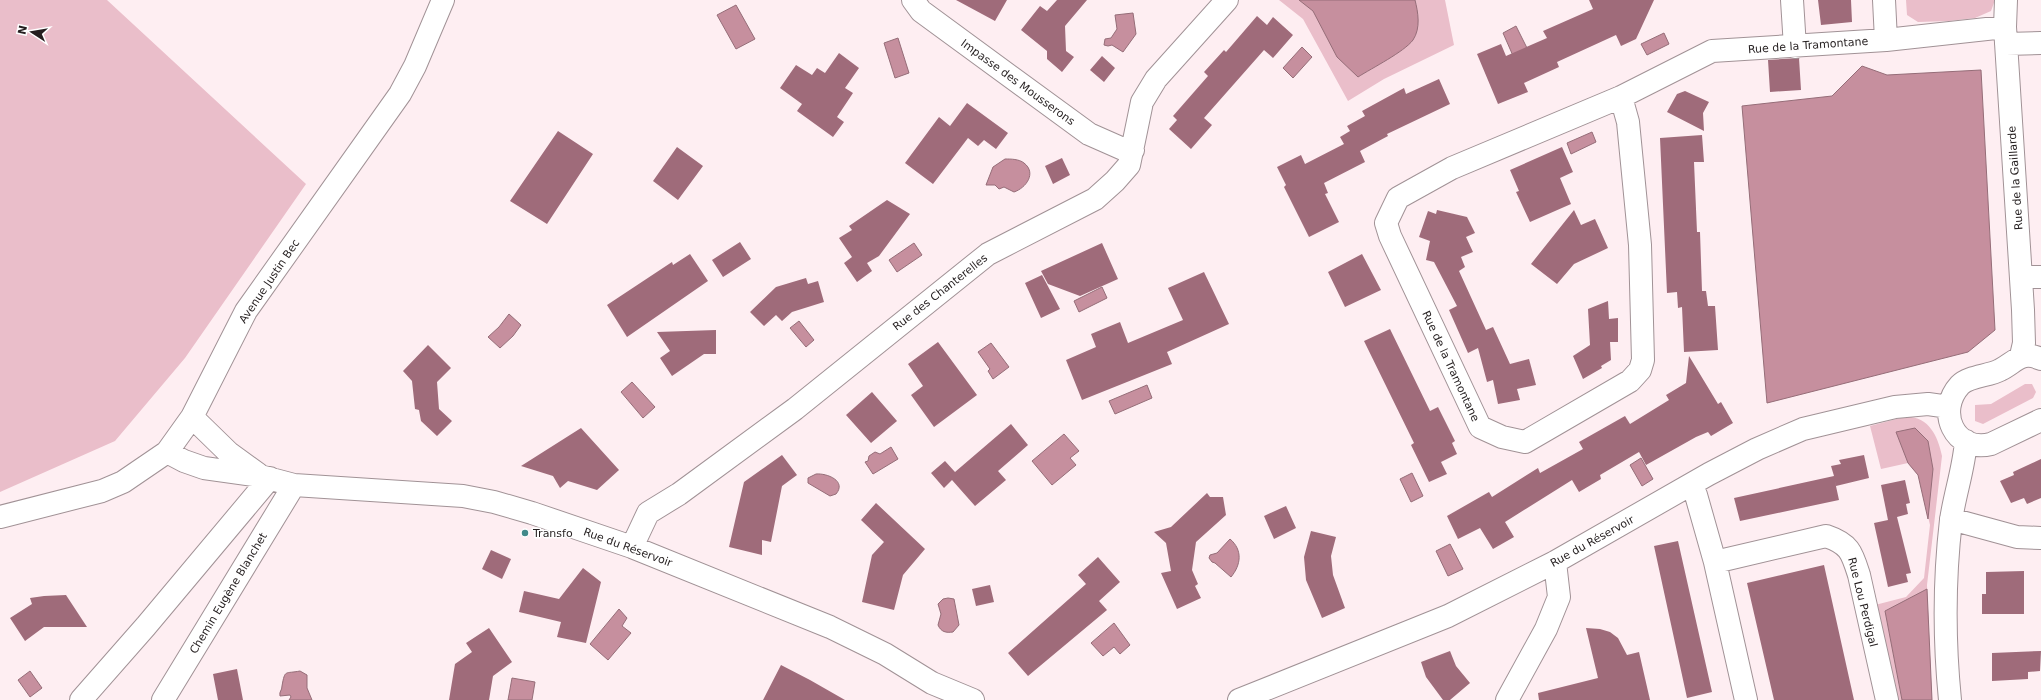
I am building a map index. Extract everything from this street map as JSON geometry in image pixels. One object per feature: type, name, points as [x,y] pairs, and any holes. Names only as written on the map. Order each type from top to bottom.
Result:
[{"type":"street","name":"Avenue Justin Bec","points":[[0,517],[102,491],[123,482],[167,452],[192,416],[246,311],[400,94],[415,66],[443,0]]},
{"type":"street","name":"Impasse des Mousserons","points":[[913,0],[921,11],[1089,134],[1123,149],[1132,150]]},
{"type":"street","name":"Rue des Chanterelles","points":[[632,548],[648,513],[680,494],[795,409],[988,254],[1095,199],[1115,181],[1128,165],[1142,102],[1156,79],[1227,0]]},
{"type":"street","points":[[1792,0],[1795,47]]},
{"type":"street","points":[[1884,0],[1886,40]]},
{"type":"street","name":"Rue de la Gaillarde","points":[[2006,0],[2006,36],[2031,277],[2024,343],[2031,358]]},
{"type":"street","name":"Rue de la Tramontane","points":[[1621,97],[1628,122],[1640,245],[1643,360],[1640,370],[1630,381],[1525,442],[1502,437],[1480,427],[1390,236],[1386,222],[1398,198],[1480,155],[1621,97],[1712,51],[1795,47],[1886,40],[2006,36],[2041,43]]},
{"type":"street","points":[[2031,358],[1994,373],[1962,383],[1953,394],[1949,407],[1950,419],[1952,429],[1958,436],[1966,441],[1983,446],[1991,444],[2041,420]]},
{"type":"street","name":"Rue du Réservoir","points":[[1239,700],[1448,616],[1555,562],[1690,485],[1757,449],[1803,429],[1895,407],[1928,404],[1949,407]]},
{"type":"street","name":"Rue du Réservoir","points":[[192,416],[229,453],[265,477]]},
{"type":"street","points":[[1950,700],[1946,662],[1946,574],[1951,519],[1966,441]]},
{"type":"street","name":"Rue du Réservoir","points":[[167,452],[184,461],[204,468],[265,477],[294,485],[426,493],[479,499],[532,513],[632,548],[830,627],[885,654],[932,683],[962,698]]},
{"type":"street","points":[[81,700],[146,626],[265,477]]},
{"type":"street","name":"Chemin Eugène Blanchet","points":[[163,700],[294,485]]},
{"type":"street","points":[[1690,485],[1696,496],[1715,562],[1746,700]]},
{"type":"street","points":[[1951,519],[2017,537],[2041,538]]},
{"type":"street","name":"Rue Lou Perdigal","points":[[1715,562],[1826,536],[1841,541],[1853,556],[1887,700]]},
{"type":"street","points":[[1507,700],[1546,629],[1559,596],[1555,562]]},
{"type":"shaded area","points":[[0,0],[107,0],[306,184],[185,358],[115,441],[0,492]]},
{"type":"shaded area","points":[[1279,0],[1445,0],[1454,45],[1384,79],[1348,101],[1303,19]]},
{"type":"shaded area","points":[[1299,0],[1415,0],[1418,15],[1416,35],[1409,45],[1403,50],[1358,77],[1337,57],[1313,11]]},
{"type":"shaded area","points":[[1906,0],[1995,0],[1991,11],[1975,18],[1918,22],[1907,15]]},
{"type":"shaded area","points":[[736,5],[755,39],[736,49],[717,15]]},
{"type":"shaded area","points":[[1133,13],[1136,34],[1123,52],[1112,45],[1104,45],[1105,39],[1111,38],[1117,29],[1115,15]]},
{"type":"shaded area","points":[[1516,26],[1529,52],[1514,58],[1503,33]]},
{"type":"shaded area","points":[[1664,33],[1669,44],[1647,55],[1641,44]]},
{"type":"shaded area","points":[[898,38],[909,73],[895,78],[884,43]]},
{"type":"shaded area","points":[[1302,47],[1312,57],[1293,78],[1283,68]]},
{"type":"shaded area","points":[[1862,66],[1887,75],[1981,70],[1995,330],[1968,352],[1767,403],[1742,106],[1832,96]]},
{"type":"shaded area","points":[[1592,132],[1596,142],[1571,154],[1567,143]]},
{"type":"shaded area","points":[[1005,159],[1022,162],[1030,171],[1030,176],[1026,184],[1014,192],[1004,187],[999,189],[995,185],[986,185],[993,167]]},
{"type":"shaded area","points":[[914,243],[922,255],[897,272],[889,260]]},
{"type":"shaded area","points":[[1102,287],[1107,298],[1079,312],[1074,301]]},
{"type":"shaded area","points":[[509,314],[521,325],[513,336],[500,348],[488,337],[499,327]]},
{"type":"shaded area","points":[[799,321],[814,340],[806,347],[790,328]]},
{"type":"shaded area","points":[[991,343],[1009,367],[993,379],[988,371],[990,369],[978,352]]},
{"type":"shaded area","points":[[632,382],[655,407],[643,418],[621,392]]},
{"type":"shaded area","points":[[2025,384],[2032,384],[2036,392],[2033,398],[1983,424],[1975,421],[1975,405],[1991,404]]},
{"type":"shaded area","points":[[1147,385],[1152,398],[1115,414],[1109,401]]},
{"type":"shaded area","points":[[1904,417],[1920,419],[1926,423],[1935,434],[1942,456],[1927,585],[1932,700],[1896,700],[1875,605],[1906,597],[1924,578],[1930,525],[1918,475],[1908,463],[1881,469],[1870,426]]},
{"type":"shaded area","points":[[1915,428],[1928,441],[1933,469],[1928,519],[1918,475],[1908,463],[1896,432]]},
{"type":"shaded area","points":[[1064,434],[1079,451],[1070,458],[1076,465],[1052,485],[1032,461]]},
{"type":"shaded area","points":[[891,447],[898,459],[873,474],[865,462],[868,461],[869,456],[875,452],[880,454]]},
{"type":"shaded area","points":[[1641,458],[1653,479],[1642,486],[1630,465]]},
{"type":"shaded area","points":[[1412,473],[1423,496],[1411,502],[1400,479]]},
{"type":"shaded area","points":[[816,474],[830,476],[837,482],[839,489],[836,494],[830,496],[808,483],[808,478]]},
{"type":"shaded area","points":[[1230,539],[1234,543],[1239,553],[1239,563],[1231,577],[1209,558],[1210,555],[1217,553]]},
{"type":"shaded area","points":[[1450,544],[1463,569],[1448,576],[1436,551]]},
{"type":"shaded area","points":[[1927,589],[1932,700],[1902,700],[1885,611]]},
{"type":"shaded area","points":[[943,599],[954,599],[959,625],[953,632],[944,632],[938,625],[941,614],[938,604]]},
{"type":"shaded area","points":[[619,609],[627,618],[622,626],[631,633],[608,660],[590,644]]},
{"type":"shaded area","points":[[1114,623],[1130,645],[1120,654],[1114,647],[1103,656],[1091,643]]},
{"type":"shaded area","points":[[30,671],[42,688],[30,697],[18,680]]},
{"type":"shaded area","points":[[300,671],[307,675],[307,688],[312,700],[289,700],[291,697],[290,695],[280,696],[286,673]]},
{"type":"shaded area","points":[[512,678],[535,682],[532,700],[508,700]]},
{"type":"building","points":[[956,0],[1007,0],[995,21]]},
{"type":"building","points":[[1057,0],[1087,0],[1065,26],[1066,51],[1074,57],[1062,72],[1047,59],[1047,51],[1021,30],[1040,6],[1047,11]]},
{"type":"building","points":[[1589,0],[1654,0],[1636,39],[1621,46],[1616,35],[1557,62],[1559,67],[1524,83],[1528,92],[1498,104],[1477,54],[1501,44],[1506,56],[1547,38],[1543,31],[1593,9]]},
{"type":"building","points":[[1818,0],[1851,0],[1852,22],[1821,25]]},
{"type":"building","points":[[1257,16],[1267,25],[1273,17],[1293,35],[1273,58],[1264,50],[1204,118],[1212,125],[1191,149],[1169,129],[1177,120],[1173,116],[1208,76],[1204,72],[1224,50],[1226,52]]},
{"type":"building","points":[[839,53],[859,68],[845,88],[853,93],[837,117],[844,122],[833,137],[797,111],[802,104],[780,88],[796,65],[812,75],[817,68],[825,73]]},
{"type":"building","points":[[1102,56],[1115,68],[1104,82],[1090,70]]},
{"type":"building","points":[[1799,58],[1801,90],[1770,92],[1768,60]]},
{"type":"building","points":[[1439,79],[1450,104],[1387,134],[1388,136],[1360,151],[1365,162],[1324,183],[1328,193],[1325,194],[1339,222],[1309,237],[1284,187],[1286,185],[1277,167],[1301,155],[1305,164],[1344,144],[1340,137],[1350,131],[1347,126],[1365,116],[1362,111],[1404,88],[1406,94]]},
{"type":"building","points":[[1685,91],[1709,102],[1703,113],[1704,131],[1667,112],[1677,94]]},
{"type":"building","points":[[967,103],[1008,133],[996,149],[984,140],[978,146],[968,138],[933,184],[905,163],[939,117],[950,126]]},
{"type":"building","points":[[558,131],[593,154],[547,224],[510,201]]},
{"type":"building","points":[[1702,135],[1704,162],[1694,162],[1697,232],[1700,232],[1702,291],[1706,291],[1708,306],[1715,306],[1718,350],[1684,352],[1682,307],[1678,308],[1677,292],[1667,293],[1660,138]]},
{"type":"building","points":[[677,147],[703,166],[678,200],[653,181]]},
{"type":"building","points":[[1562,147],[1573,172],[1560,178],[1571,204],[1530,222],[1516,192],[1519,191],[1510,170]]},
{"type":"building","points":[[1062,158],[1070,175],[1053,184],[1045,166]]},
{"type":"building","points":[[887,200],[910,214],[879,256],[867,263],[872,271],[857,282],[844,263],[852,257],[839,238],[852,230],[849,226]]},
{"type":"building","points":[[1437,210],[1467,217],[1475,233],[1466,237],[1473,252],[1461,257],[1465,267],[1459,271],[1486,330],[1493,327],[1510,364],[1529,359],[1536,385],[1517,389],[1520,400],[1498,404],[1493,380],[1487,382],[1478,348],[1468,353],[1449,310],[1457,306],[1434,262],[1426,260],[1430,241],[1419,237],[1428,211],[1436,214]]},
{"type":"building","points":[[1574,210],[1581,225],[1595,219],[1608,248],[1574,264],[1557,284],[1531,264]]},
{"type":"building","points":[[740,242],[751,259],[723,277],[712,260]]},
{"type":"building","points":[[1102,243],[1118,279],[1080,296],[1048,284],[1041,271]]},
{"type":"building","points":[[690,254],[708,281],[627,337],[607,305],[672,262],[673,265]]},
{"type":"building","points":[[1362,254],[1381,290],[1345,307],[1328,272]]},
{"type":"building","points":[[1204,272],[1229,324],[1167,352],[1172,364],[1082,400],[1066,360],[1096,347],[1091,334],[1120,322],[1128,343],[1183,320],[1168,288]]},
{"type":"building","points":[[1042,275],[1060,309],[1041,318],[1025,283]]},
{"type":"building","points":[[806,278],[808,284],[818,281],[824,302],[792,312],[782,321],[776,315],[764,326],[750,312],[776,287]]},
{"type":"building","points":[[1608,301],[1609,319],[1618,318],[1618,342],[1610,342],[1611,360],[1601,366],[1602,368],[1583,379],[1573,356],[1590,345],[1588,309]]},
{"type":"building","points":[[1390,329],[1430,411],[1438,407],[1455,441],[1452,443],[1457,454],[1441,462],[1447,474],[1429,482],[1411,445],[1414,443],[1364,341]]},
{"type":"building","points":[[716,330],[716,354],[704,354],[672,376],[660,358],[670,351],[657,332]]},
{"type":"building","points":[[938,342],[977,395],[934,427],[911,395],[923,386],[908,364]]},
{"type":"building","points":[[428,345],[451,368],[437,382],[439,409],[452,421],[437,436],[421,421],[419,410],[415,409],[412,381],[403,371]]},
{"type":"building","points":[[1689,356],[1718,404],[1721,402],[1733,423],[1711,436],[1708,432],[1696,437],[1646,465],[1639,452],[1600,475],[1601,479],[1579,492],[1572,480],[1505,522],[1514,537],[1493,549],[1480,528],[1458,539],[1447,516],[1489,492],[1492,497],[1538,468],[1540,473],[1583,449],[1579,442],[1625,416],[1630,424],[1669,400],[1666,395],[1686,383]]},
{"type":"building","points":[[872,392],[897,421],[871,443],[846,415]]},
{"type":"building","points":[[1011,424],[1028,445],[998,471],[1006,480],[975,506],[952,480],[944,488],[931,473],[945,461],[955,472]]},
{"type":"building","points":[[581,428],[619,470],[597,490],[568,481],[560,488],[553,476],[521,466]]},
{"type":"building","points":[[782,455],[797,475],[782,486],[771,542],[762,540],[762,555],[729,547],[744,482]]},
{"type":"building","points":[[1864,455],[1869,478],[1836,486],[1834,477],[1839,500],[1740,521],[1734,498],[1834,476],[1831,466],[1841,464],[1839,460]]},
{"type":"building","points":[[2041,459],[2041,498],[2027,504],[2024,498],[2011,503],[2000,481],[2014,475],[2013,472]]},
{"type":"building","points":[[1905,480],[1910,503],[1906,504],[1908,514],[1897,517],[1911,573],[1906,574],[1908,582],[1888,587],[1874,523],[1888,520],[1881,485]]},
{"type":"building","points":[[1207,493],[1210,497],[1223,497],[1226,515],[1196,542],[1192,570],[1198,584],[1195,586],[1201,598],[1177,609],[1161,573],[1171,571],[1166,543],[1154,532],[1171,527]]},
{"type":"building","points":[[876,503],[925,549],[903,575],[894,610],[862,602],[872,555],[884,542],[861,520]]},
{"type":"building","points":[[1286,506],[1296,528],[1274,539],[1264,516]]},
{"type":"building","points":[[1311,531],[1336,537],[1331,556],[1333,575],[1345,608],[1322,618],[1306,580],[1304,557]]},
{"type":"building","points":[[1678,541],[1712,692],[1687,698],[1654,546]]},
{"type":"building","points":[[491,550],[511,559],[502,579],[482,569]]},
{"type":"building","points":[[1098,557],[1120,582],[1099,601],[1107,610],[1028,676],[1008,653],[1086,584],[1078,575]]},
{"type":"building","points":[[1824,565],[1854,700],[1774,700],[1747,583]]},
{"type":"building","points":[[583,568],[601,582],[586,643],[557,637],[561,622],[519,612],[524,591],[559,599]]},
{"type":"building","points":[[2024,571],[2024,614],[1982,614],[1982,594],[1986,594],[1986,572]]},
{"type":"building","points":[[990,585],[994,602],[976,606],[972,589]]},
{"type":"building","points":[[66,595],[87,627],[44,627],[25,641],[10,618],[32,604],[30,598]]},
{"type":"building","points":[[489,628],[512,662],[493,676],[489,700],[449,700],[455,664],[472,652],[466,643]]},
{"type":"building","points":[[1586,628],[1600,629],[1610,632],[1618,638],[1627,655],[1639,652],[1650,700],[1539,700],[1538,693],[1598,678]]},
{"type":"building","points":[[1450,651],[1456,666],[1470,683],[1450,700],[1443,700],[1426,677],[1421,662]]},
{"type":"building","points":[[2041,651],[2040,671],[2028,672],[2028,679],[1992,681],[1992,653]]},
{"type":"building","points":[[781,665],[810,680],[845,700],[763,700]]},
{"type":"building","points":[[237,669],[243,700],[218,700],[213,674]]},
{"type":"place","name":"Transfo","points":[[525,533]]}]
